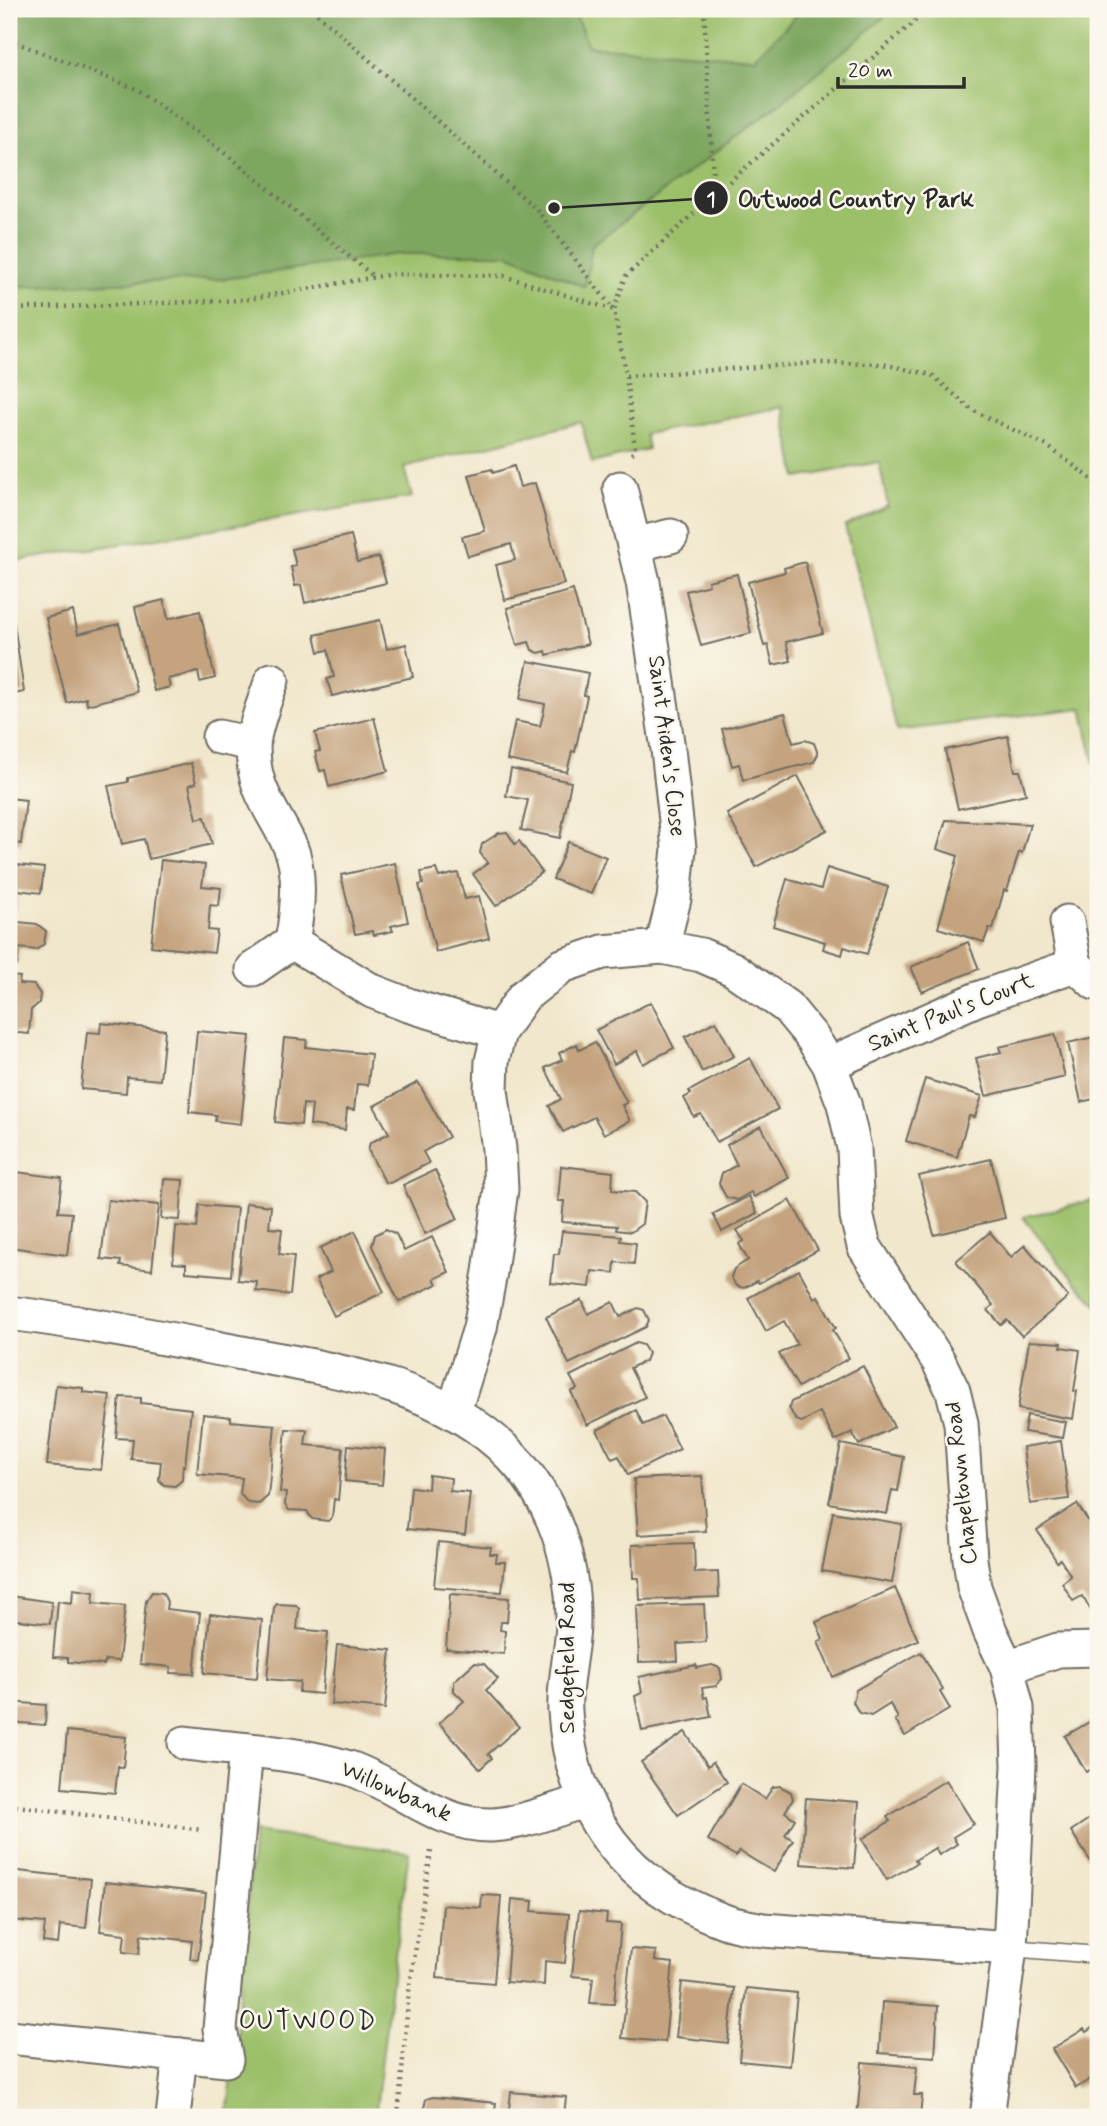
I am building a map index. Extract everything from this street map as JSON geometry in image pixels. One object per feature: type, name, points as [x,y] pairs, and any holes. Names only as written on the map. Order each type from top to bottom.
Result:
[{"type":"street","name":"Saint Aiden's Close","points":[[620,488],[643,582],[680,848],[674,899],[662,947]]},
{"type":"street","points":[[634,545],[671,536]]},
{"type":"street","points":[[253,970],[292,942],[296,916],[296,876],[291,849],[257,783],[253,744],[272,680]]},
{"type":"street","points":[[219,737],[253,744]]},
{"type":"street","name":"Saint Paul's Court","points":[[829,1064],[978,999],[1085,974],[1067,922]]},
{"type":"street","points":[[292,942],[372,991],[408,1005],[499,1032]]},
{"type":"street","name":"Chapeltown Road","points":[[454,1411],[480,1328],[501,1189],[491,1090],[492,1061],[499,1032],[524,996],[562,966],[603,952],[662,947],[701,954],[733,969],[764,989],[787,1007],[811,1036],[829,1064],[844,1104],[854,1148],[857,1217],[864,1246],[939,1363],[953,1391],[961,1423],[974,1587],[1007,1667],[1017,1708],[1019,1766],[1010,1948],[987,2117]]},
{"type":"street","name":"Sedgefield Road","points":[[9,1313],[81,1322],[336,1372],[372,1380],[454,1411],[512,1457],[537,1489],[558,1529],[568,1570],[573,1621],[564,1708],[569,1751],[584,1801],[606,1838],[631,1866],[661,1890],[693,1908],[727,1922],[763,1930],[1010,1948]]},
{"type":"street","points":[[1007,1667],[1058,1650],[1098,1649]]},
{"type":"street","name":"Willowbank","points":[[185,1743],[320,1760],[353,1770],[442,1814],[469,1824],[493,1825],[519,1820],[584,1801]]},
{"type":"street","points":[[9,2037],[226,2060],[220,2029],[246,1750]]},
{"type":"street","points":[[173,2117],[180,2055]]},
{"type":"lane","points":[[1010,1948],[1098,1955]]},
{"type":"path","points":[[312,9],[537,210],[614,310],[635,448],[620,488]]},
{"type":"path","points":[[704,9],[714,195]]},
{"type":"path","points":[[614,310],[626,276],[714,195],[929,9]]},
{"type":"path","points":[[9,40],[137,89],[233,160],[374,277]]},
{"type":"path","points":[[9,309],[243,300],[393,274],[504,276],[614,310]]},
{"type":"path","points":[[626,376],[816,363],[883,364],[932,375],[972,410],[1047,446],[1088,476],[1098,487]]},
{"type":"path","points":[[9,1805],[240,1820]]},
{"type":"path","points":[[398,2117],[409,1991],[432,1843],[442,1814]]},
{"type":"green space","points":[[9,9],[1098,9],[1098,778],[1082,708],[897,731],[845,526],[888,506],[879,462],[797,478],[783,407],[645,434],[648,449],[592,463],[581,422],[404,468],[412,497],[9,562]]},
{"type":"green space","points":[[9,9],[573,9],[588,46],[755,58],[803,9],[894,9],[782,102],[592,245],[585,287],[508,254],[399,254],[224,279],[9,287]]},
{"type":"green space","points":[[1098,1199],[1098,1305],[1075,1282],[1023,1217]]},
{"type":"green space","points":[[254,1832],[409,1852],[375,2117],[227,2117]]},
{"type":"building","points":[[514,466],[520,487],[535,483],[564,584],[505,600],[496,565],[515,560],[511,544],[468,556],[462,537],[485,531],[469,475],[492,469],[493,473]]},
{"type":"building","points":[[351,535],[357,562],[379,557],[386,583],[305,603],[301,585],[295,586],[291,567],[296,566],[292,549]]},
{"type":"building","points":[[805,562],[823,633],[786,642],[791,661],[773,665],[768,645],[764,646],[748,582],[785,572],[784,568]]},
{"type":"building","points":[[737,574],[751,633],[701,646],[686,591],[709,585],[708,581]]},
{"type":"building","points":[[573,590],[588,644],[547,655],[546,651],[539,653],[532,650],[529,642],[517,645],[507,608]]},
{"type":"building","points":[[164,600],[168,619],[200,611],[215,678],[200,682],[198,672],[168,679],[170,687],[154,691],[135,607]]},
{"type":"building","points":[[73,611],[78,634],[119,624],[137,692],[87,705],[86,698],[67,703],[46,618]]},
{"type":"building","points":[[380,620],[387,649],[406,644],[413,677],[332,696],[327,679],[334,677],[328,650],[319,652],[315,635]]},
{"type":"building","points":[[14,624],[24,692],[9,695],[9,625]]},
{"type":"building","points":[[528,661],[588,673],[584,695],[587,696],[575,752],[572,751],[567,772],[507,760],[515,721],[540,726],[543,715],[545,704],[520,699]]},
{"type":"building","points":[[785,713],[793,743],[805,740],[814,743],[818,754],[814,762],[743,780],[739,764],[732,766],[722,729]]},
{"type":"building","points":[[374,718],[388,771],[329,787],[325,770],[320,771],[315,752],[320,751],[315,733]]},
{"type":"building","points":[[1008,736],[1015,771],[1020,771],[1026,794],[958,809],[945,750]]},
{"type":"building","points":[[191,763],[196,783],[189,785],[197,819],[205,817],[212,844],[149,859],[144,839],[122,844],[108,786],[128,782],[128,778]]},
{"type":"building","points":[[511,769],[571,782],[560,838],[521,830],[528,800],[506,796]]},
{"type":"building","points":[[798,776],[827,830],[756,867],[727,814]]},
{"type":"building","points":[[9,798],[26,800],[21,844],[9,842]]},
{"type":"building","points":[[946,820],[1030,824],[1022,853],[1019,852],[1007,891],[1004,890],[993,929],[989,928],[984,942],[938,928],[958,856],[937,849]]},
{"type":"building","points":[[507,832],[515,844],[519,841],[542,872],[496,906],[473,874],[488,863],[480,853],[482,844],[499,833]]},
{"type":"building","points":[[568,842],[606,857],[591,894],[553,879]]},
{"type":"building","points":[[161,860],[205,865],[202,886],[221,888],[219,906],[210,905],[208,930],[217,931],[214,953],[151,946]]},
{"type":"building","points":[[395,863],[408,922],[391,926],[393,931],[374,935],[372,931],[355,934],[341,875]]},
{"type":"building","points":[[9,864],[44,868],[41,893],[17,890],[16,911],[9,910]]},
{"type":"building","points":[[827,868],[888,887],[867,954],[844,947],[842,955],[823,949],[825,942],[773,926],[787,879],[821,889]]},
{"type":"building","points":[[436,869],[439,877],[458,873],[465,899],[479,896],[489,938],[436,952],[419,885],[423,884],[421,872]]},
{"type":"building","points":[[9,921],[37,924],[46,931],[44,944],[36,950],[19,948],[17,965],[9,964]]},
{"type":"building","points":[[968,942],[979,969],[922,992],[911,967]]},
{"type":"building","points":[[9,976],[20,977],[19,984],[34,985],[40,994],[39,1003],[31,1010],[29,1034],[9,1032]]},
{"type":"building","points":[[651,1002],[674,1048],[643,1064],[637,1051],[614,1064],[596,1030]]},
{"type":"building","points":[[716,1021],[734,1056],[702,1072],[685,1037]]},
{"type":"building","points":[[101,1023],[165,1030],[160,1080],[127,1077],[126,1093],[81,1089],[87,1032],[100,1033]]},
{"type":"building","points":[[197,1031],[250,1036],[241,1124],[215,1121],[216,1115],[189,1112]]},
{"type":"building","points":[[1055,1034],[1065,1077],[986,1096],[976,1058],[1001,1052],[999,1047]]},
{"type":"building","points":[[1098,1036],[1098,1098],[1081,1102],[1068,1043]]},
{"type":"building","points":[[284,1038],[307,1040],[306,1047],[371,1054],[368,1085],[357,1084],[354,1110],[347,1109],[345,1130],[310,1125],[312,1105],[303,1104],[301,1125],[275,1122]]},
{"type":"building","points":[[595,1042],[627,1103],[622,1105],[630,1121],[604,1134],[594,1117],[563,1132],[549,1106],[561,1099],[545,1068],[562,1060],[559,1053],[577,1044],[579,1050]]},
{"type":"building","points":[[750,1058],[778,1109],[717,1142],[701,1114],[694,1117],[684,1098],[691,1094],[689,1091]]},
{"type":"building","points":[[925,1079],[982,1096],[975,1117],[969,1116],[957,1157],[906,1141]]},
{"type":"building","points":[[418,1082],[449,1137],[423,1152],[429,1163],[390,1183],[385,1182],[368,1150],[370,1143],[389,1133],[374,1106]]},
{"type":"building","points":[[761,1126],[789,1178],[754,1197],[751,1192],[737,1200],[726,1197],[719,1184],[722,1173],[737,1165],[727,1145]]},
{"type":"building","points":[[991,1159],[1005,1218],[934,1235],[919,1176]]},
{"type":"building","points":[[561,1166],[613,1172],[612,1190],[635,1192],[645,1202],[642,1224],[631,1232],[616,1230],[617,1226],[562,1222],[564,1201],[558,1201]]},
{"type":"building","points":[[435,1170],[458,1219],[425,1234],[403,1185]]},
{"type":"building","points":[[9,1171],[62,1178],[58,1212],[72,1213],[67,1255],[9,1247]]},
{"type":"building","points":[[164,1179],[183,1180],[180,1220],[161,1219]]},
{"type":"building","points":[[749,1196],[757,1213],[722,1232],[713,1214]]},
{"type":"building","points":[[108,1200],[159,1205],[152,1270],[120,1266],[121,1261],[101,1259]]},
{"type":"building","points":[[790,1200],[818,1250],[759,1283],[757,1281],[744,1288],[736,1286],[731,1277],[734,1269],[748,1260],[739,1244],[744,1241],[737,1230]]},
{"type":"building","points":[[246,1203],[271,1206],[269,1228],[282,1229],[279,1254],[294,1256],[290,1295],[256,1291],[257,1282],[238,1280]]},
{"type":"building","points":[[199,1205],[237,1208],[231,1276],[186,1272],[186,1264],[173,1263],[176,1226],[197,1228]]},
{"type":"building","points":[[386,1229],[396,1234],[404,1251],[432,1237],[449,1272],[434,1279],[437,1284],[399,1302],[372,1246],[375,1235]]},
{"type":"building","points":[[355,1231],[384,1292],[334,1316],[316,1279],[331,1272],[320,1248]]},
{"type":"building","points":[[562,1231],[621,1236],[620,1241],[636,1243],[634,1264],[615,1262],[614,1273],[592,1271],[590,1287],[551,1283],[554,1254],[559,1254]]},
{"type":"building","points":[[990,1232],[1011,1257],[1025,1245],[1068,1297],[1022,1336],[1007,1320],[1001,1325],[988,1310],[993,1305],[956,1261]]},
{"type":"building","points":[[799,1270],[814,1298],[818,1296],[849,1358],[798,1387],[779,1354],[797,1344],[784,1321],[766,1331],[748,1298]]},
{"type":"building","points":[[582,1300],[588,1314],[613,1302],[620,1317],[638,1308],[644,1310],[649,1320],[646,1327],[569,1364],[546,1317]]},
{"type":"building","points":[[1029,1341],[1062,1343],[1061,1347],[1080,1350],[1073,1419],[1018,1409]]},
{"type":"building","points":[[636,1343],[643,1345],[648,1353],[645,1361],[630,1368],[645,1397],[587,1425],[571,1392],[577,1389],[570,1376]]},
{"type":"building","points":[[863,1366],[894,1427],[859,1445],[852,1432],[835,1441],[820,1412],[802,1422],[796,1420],[789,1408],[791,1402]]},
{"type":"building","points":[[56,1385],[110,1395],[101,1470],[47,1465]]},
{"type":"building","points":[[120,1397],[141,1398],[141,1403],[191,1409],[185,1466],[183,1465],[182,1480],[175,1486],[164,1485],[159,1480],[161,1462],[131,1459],[133,1439],[116,1438]]},
{"type":"building","points":[[636,1410],[643,1425],[663,1416],[680,1449],[628,1475],[619,1456],[612,1459],[597,1430]]},
{"type":"building","points":[[203,1414],[231,1417],[231,1421],[275,1425],[268,1496],[259,1504],[248,1503],[240,1494],[242,1478],[197,1474]]},
{"type":"building","points":[[1027,1415],[1066,1422],[1063,1438],[1024,1432]]},
{"type":"building","points":[[286,1429],[307,1430],[305,1445],[343,1448],[338,1500],[334,1499],[332,1517],[328,1521],[312,1519],[307,1511],[289,1510],[285,1505],[286,1493],[280,1492]]},
{"type":"building","points":[[1061,1441],[1069,1499],[1030,1504],[1023,1447]]},
{"type":"building","points":[[841,1444],[904,1457],[898,1491],[892,1490],[887,1514],[829,1503]]},
{"type":"building","points":[[348,1445],[385,1449],[382,1485],[345,1481]]},
{"type":"building","points":[[429,1475],[451,1478],[450,1491],[470,1493],[465,1535],[407,1529],[411,1487],[428,1489]]},
{"type":"building","points":[[702,1476],[706,1531],[638,1535],[634,1479]]},
{"type":"building","points":[[1077,1504],[1096,1533],[1098,1532],[1098,1612],[1094,1615],[1082,1596],[1073,1601],[1062,1583],[1071,1576],[1060,1559],[1057,1562],[1037,1530]]},
{"type":"building","points":[[833,1512],[902,1524],[892,1583],[822,1571]]},
{"type":"building","points":[[438,1542],[491,1547],[490,1554],[497,1554],[496,1562],[505,1562],[502,1592],[434,1587]]},
{"type":"building","points":[[694,1543],[695,1573],[718,1572],[719,1597],[640,1600],[639,1578],[633,1578],[632,1545]]},
{"type":"building","points":[[895,1588],[918,1640],[833,1677],[818,1642],[823,1639],[816,1622]]},
{"type":"building","points":[[73,1589],[94,1592],[93,1603],[125,1606],[119,1661],[105,1660],[104,1665],[68,1662],[68,1658],[53,1657],[58,1601],[72,1603]]},
{"type":"building","points":[[152,1592],[163,1593],[167,1602],[166,1609],[200,1613],[194,1674],[170,1673],[171,1667],[140,1664],[146,1601]]},
{"type":"building","points":[[450,1594],[509,1598],[507,1622],[501,1622],[500,1630],[505,1631],[504,1654],[446,1649]]},
{"type":"building","points":[[10,1596],[52,1602],[50,1624],[9,1619]]},
{"type":"building","points":[[277,1604],[296,1605],[299,1609],[297,1629],[328,1632],[322,1694],[299,1692],[300,1682],[267,1679],[274,1608]]},
{"type":"building","points":[[704,1604],[706,1642],[677,1644],[678,1661],[639,1662],[637,1606]]},
{"type":"building","points":[[210,1614],[262,1620],[257,1678],[204,1673]]},
{"type":"building","points":[[337,1645],[391,1650],[385,1709],[331,1704]]},
{"type":"building","points":[[921,1652],[943,1690],[940,1692],[950,1709],[905,1736],[895,1720],[898,1718],[890,1704],[871,1716],[859,1713],[853,1702],[856,1690]]},
{"type":"building","points":[[474,1663],[484,1664],[498,1679],[486,1690],[519,1727],[488,1754],[492,1758],[480,1769],[439,1723],[464,1701],[454,1691],[454,1681]]},
{"type":"building","points":[[696,1665],[697,1668],[712,1665],[720,1668],[722,1679],[716,1686],[702,1688],[704,1698],[707,1697],[711,1717],[642,1731],[635,1696],[642,1693],[639,1677]]},
{"type":"building","points":[[9,1702],[46,1705],[45,1725],[9,1722]]},
{"type":"building","points":[[1098,1717],[1098,1765],[1086,1772],[1065,1736]]},
{"type":"building","points":[[67,1731],[126,1737],[123,1768],[118,1766],[115,1793],[62,1788]]},
{"type":"building","points":[[685,1732],[708,1766],[713,1762],[727,1782],[678,1815],[641,1762]]},
{"type":"building","points":[[946,1780],[974,1824],[953,1837],[957,1844],[939,1855],[935,1848],[915,1860],[917,1863],[887,1880],[862,1839],[890,1821],[887,1817]]},
{"type":"building","points":[[741,1784],[765,1799],[773,1787],[780,1786],[791,1792],[793,1799],[785,1812],[795,1819],[785,1835],[793,1840],[774,1872],[739,1851],[736,1856],[708,1840]]},
{"type":"building","points":[[806,1798],[859,1802],[854,1868],[801,1864]]},
{"type":"building","points":[[1098,1813],[1098,1865],[1093,1865],[1071,1831]]},
{"type":"building","points":[[9,1870],[91,1879],[86,1928],[60,1925],[58,1944],[43,1942],[45,1923],[9,1920]]},
{"type":"building","points":[[105,1882],[206,1893],[198,1960],[190,1959],[192,1941],[141,1935],[139,1954],[123,1952],[125,1934],[100,1931]]},
{"type":"building","points":[[482,1895],[501,1896],[494,1983],[437,1978],[443,1905],[481,1908]]},
{"type":"building","points":[[512,1899],[533,1901],[532,1911],[569,1914],[565,1963],[545,1961],[544,1985],[506,1982]]},
{"type":"building","points":[[579,1911],[607,1914],[606,1923],[621,1924],[614,2004],[590,2003],[593,1978],[572,1976]]},
{"type":"building","points":[[631,1949],[656,1951],[655,1961],[673,1963],[665,2042],[622,2038]]},
{"type":"building","points":[[682,1982],[734,1988],[728,2043],[676,2037]]},
{"type":"building","points":[[746,1988],[797,1993],[790,2066],[739,2061]]},
{"type":"building","points":[[882,2002],[938,2006],[935,2057],[879,2053]]},
{"type":"building","points":[[1098,2024],[1098,2074],[1076,2088],[1052,2049],[1084,2029],[1086,2032]]},
{"type":"building","points":[[862,2062],[917,2067],[914,2095],[922,2095],[920,2117],[857,2117]]},
{"type":"building","points":[[511,2092],[566,2097],[564,2117],[508,2117]]},
{"type":"building","points":[[433,2097],[496,2103],[494,2117],[422,2117],[426,2099]]},
{"type":"place","name":"Outwood Country Park","points":[[554,208]]},
{"type":"district","name":"OUTWOOD","points":[[308,2022]]}]
